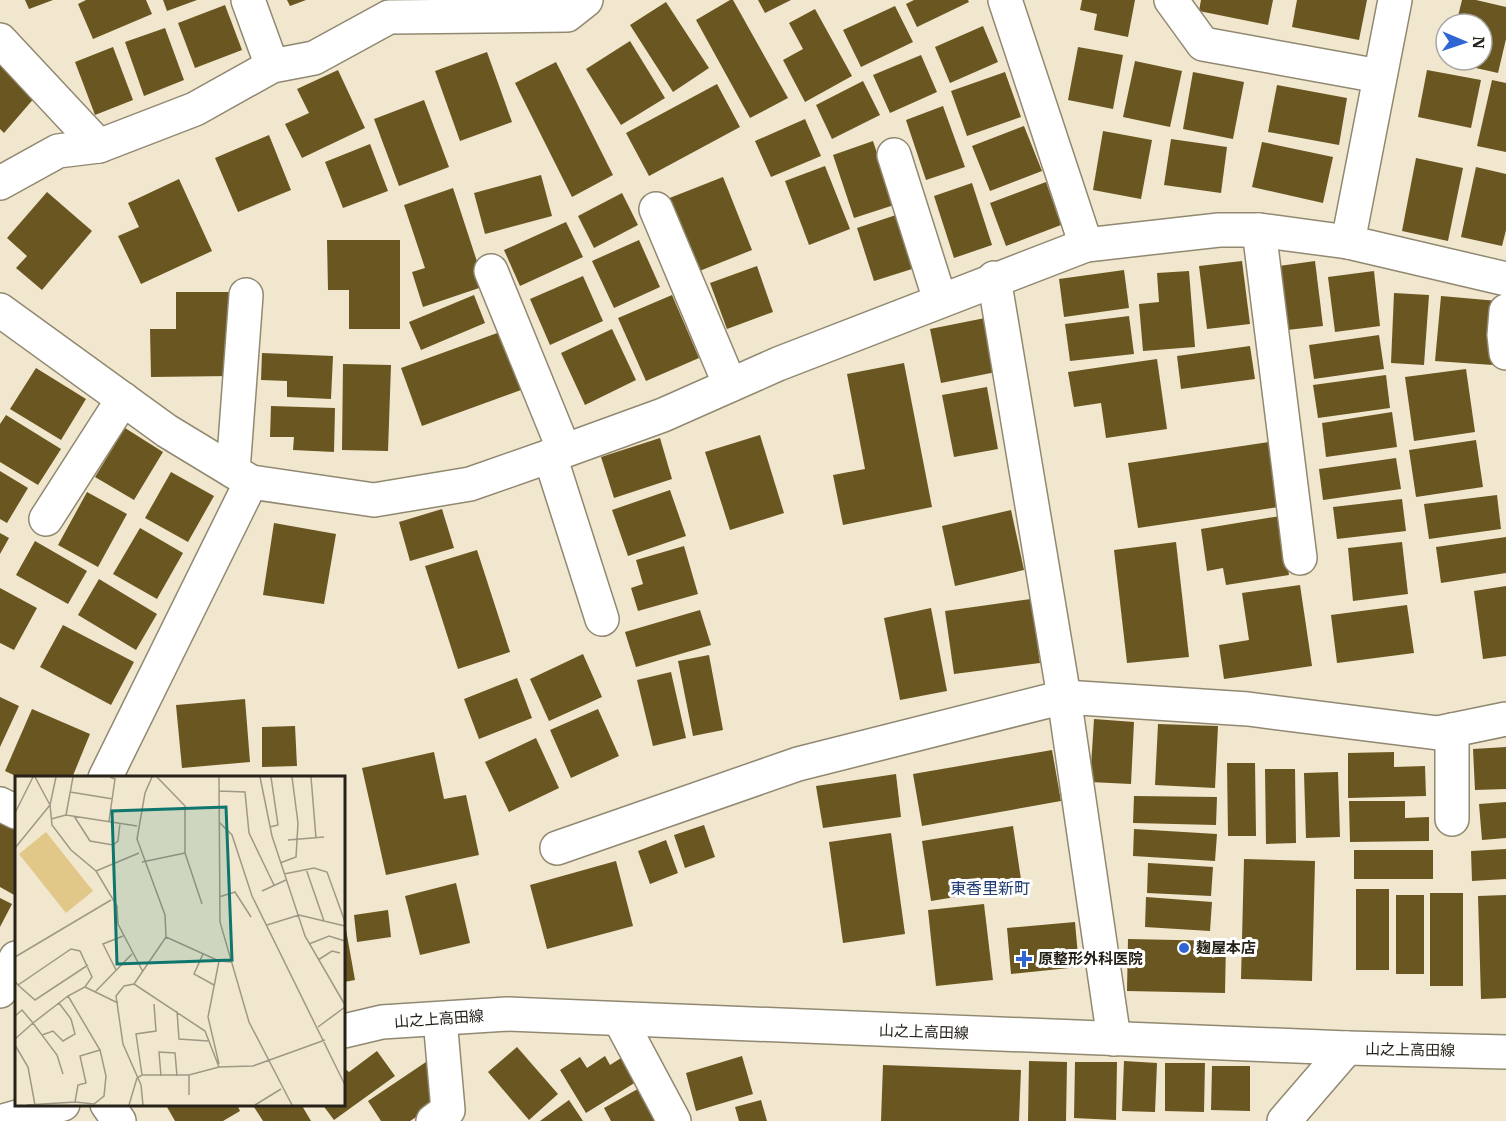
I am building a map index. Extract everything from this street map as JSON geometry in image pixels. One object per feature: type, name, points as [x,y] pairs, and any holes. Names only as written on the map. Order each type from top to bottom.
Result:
[{"type":"street","points":[[248,0],[272,66]]},
{"type":"street","points":[[0,183],[57,151],[99,146],[195,109],[272,66],[314,58],[389,17],[567,15],[586,0]]},
{"type":"street","points":[[1005,0],[1086,245]]},
{"type":"street","points":[[1171,0],[1203,44],[1379,76]]},
{"type":"street","points":[[1348,242],[1395,0]]},
{"type":"street","points":[[0,40],[99,146]]},
{"type":"street","points":[[894,155],[939,300]]},
{"type":"street","points":[[656,209],[730,385]]},
{"type":"street","points":[[0,310],[167,431],[242,477],[374,500],[470,484],[557,453],[663,415],[730,385],[939,300],[1086,245],[1219,230],[1259,230],[1348,242],[1506,279]]},
{"type":"street","points":[[1259,230],[1300,558]]},
{"type":"street","points":[[491,271],[557,453],[602,620]]},
{"type":"street","points":[[994,278],[1064,697],[1114,1039]]},
{"type":"street","points":[[105,776],[242,477],[246,295]]},
{"type":"street","points":[[1506,311],[1504,335],[1506,353]]},
{"type":"street","points":[[46,519],[123,399]]},
{"type":"street","points":[[557,848],[798,764],[1064,697],[1248,709],[1438,733],[1506,719]]},
{"type":"street","points":[[1452,730],[1452,819]]},
{"type":"street","points":[[0,804],[15,812]]},
{"type":"street","points":[[0,992],[15,960]]},
{"type":"street","name":"山之上高田線","points":[[345,1031],[382,1023],[507,1014],[1347,1048],[1506,1052]]},
{"type":"street","points":[[433,1121],[448,1110],[440,1019]]},
{"type":"street","points":[[620,1020],[674,1121]]},
{"type":"street","points":[[1284,1121],[1347,1048]]},
{"type":"street","points":[[3,1121],[56,1106]]},
{"type":"street","points":[[108,1106],[119,1121]]},
{"type":"building","points":[[25,0],[53,0],[29,9]]},
{"type":"building","points":[[86,0],[146,0],[152,14],[93,39],[78,4]]},
{"type":"building","points":[[163,0],[197,0],[167,11]]},
{"type":"building","points":[[287,0],[306,0],[290,6]]},
{"type":"building","points":[[733,0],[788,98],[750,118],[696,20]]},
{"type":"building","points":[[758,0],[791,0],[765,13]]},
{"type":"building","points":[[914,0],[968,0],[969,2],[917,27],[906,4]]},
{"type":"building","points":[[1082,0],[1135,0],[1128,37],[1094,30],[1097,14],[1080,10]]},
{"type":"building","points":[[1201,0],[1273,0],[1268,25],[1199,11]]},
{"type":"building","points":[[1297,0],[1367,0],[1359,40],[1292,27]]},
{"type":"building","points":[[1462,0],[1476,0],[1506,7],[1506,39],[1498,73],[1494,72],[1494,12],[1459,12]]},
{"type":"building","points":[[666,2],[709,68],[673,92],[630,25]]},
{"type":"building","points":[[225,5],[242,50],[195,68],[178,23]]},
{"type":"building","points":[[895,6],[913,42],[861,67],[843,30]]},
{"type":"building","points":[[815,9],[852,76],[805,102],[783,60],[803,49],[789,23]]},
{"type":"building","points":[[983,26],[998,62],[950,83],[935,47]]},
{"type":"building","points":[[165,28],[184,80],[144,96],[125,42]]},
{"type":"building","points":[[630,41],[665,98],[621,125],[586,69]]},
{"type":"building","points":[[113,47],[133,100],[95,115],[75,62]]},
{"type":"building","points":[[1078,47],[1123,55],[1113,109],[1068,100]]},
{"type":"building","points":[[487,52],[512,122],[460,141],[435,71]]},
{"type":"building","points":[[921,55],[937,92],[890,113],[873,75]]},
{"type":"building","points":[[1135,61],[1182,71],[1170,127],[1123,117]]},
{"type":"building","points":[[556,62],[613,175],[572,197],[515,83]]},
{"type":"building","points":[[0,64],[36,96],[4,133],[0,129]]},
{"type":"building","points":[[338,70],[365,128],[302,158],[285,124],[309,113],[297,89]]},
{"type":"building","points":[[1427,70],[1481,80],[1471,128],[1418,117]]},
{"type":"building","points":[[1005,72],[1021,117],[967,136],[951,91]]},
{"type":"building","points":[[1193,72],[1244,82],[1233,139],[1183,129]]},
{"type":"building","points":[[1492,80],[1506,83],[1506,152],[1477,146]]},
{"type":"building","points":[[863,81],[880,115],[832,139],[816,105]]},
{"type":"building","points":[[717,84],[740,127],[649,176],[626,133]]},
{"type":"building","points":[[1277,85],[1347,98],[1339,145],[1268,132]]},
{"type":"building","points":[[424,100],[449,167],[399,186],[374,119]]},
{"type":"building","points":[[943,106],[965,167],[926,180],[906,120]]},
{"type":"building","points":[[805,119],[821,156],[771,177],[755,141]]},
{"type":"building","points":[[1024,126],[1042,171],[990,191],[972,146]]},
{"type":"building","points":[[1103,131],[1152,140],[1141,199],[1093,190]]},
{"type":"building","points":[[269,135],[291,190],[238,212],[215,158]]},
{"type":"building","points":[[1171,139],[1227,147],[1221,193],[1164,185]]},
{"type":"building","points":[[873,141],[894,205],[854,218],[833,155]]},
{"type":"building","points":[[1262,142],[1333,157],[1323,203],[1252,187]]},
{"type":"building","points":[[370,144],[388,191],[343,208],[325,162]]},
{"type":"building","points":[[1416,158],[1463,168],[1448,241],[1402,231]]},
{"type":"building","points":[[825,166],[850,229],[809,245],[785,181]]},
{"type":"building","points":[[1476,167],[1506,174],[1506,230],[1502,246],[1461,237]]},
{"type":"building","points":[[541,175],[552,216],[485,234],[474,193]]},
{"type":"building","points":[[723,177],[752,250],[697,272],[667,199]]},
{"type":"building","points":[[179,179],[212,251],[141,284],[118,236],[139,227],[128,203]]},
{"type":"building","points":[[1046,182],[1061,225],[1006,246],[990,203]]},
{"type":"building","points":[[972,183],[992,245],[954,258],[934,196]]},
{"type":"building","points":[[453,188],[485,286],[423,307],[412,272],[425,268],[404,205]]},
{"type":"building","points":[[47,192],[92,231],[42,290],[16,268],[27,256],[7,238]]},
{"type":"building","points":[[622,193],[638,225],[594,248],[578,216]]},
{"type":"building","points":[[896,215],[912,269],[874,281],[857,228]]},
{"type":"building","points":[[566,222],[583,257],[520,286],[504,250]]},
{"type":"building","points":[[327,240],[400,240],[400,329],[349,329],[349,290],[328,290]]},
{"type":"building","points":[[639,240],[660,287],[614,308],[592,261]]},
{"type":"building","points":[[1242,261],[1250,324],[1207,329],[1199,266]]},
{"type":"building","points":[[1315,261],[1323,326],[1287,330],[1279,266]]},
{"type":"building","points":[[757,266],[773,312],[727,329],[710,283]]},
{"type":"building","points":[[1124,270],[1129,308],[1064,317],[1059,279]]},
{"type":"building","points":[[1189,271],[1195,347],[1143,351],[1139,304],[1159,302],[1157,273]]},
{"type":"building","points":[[1374,271],[1380,326],[1335,332],[1328,277]]},
{"type":"building","points":[[583,276],[603,321],[550,345],[530,299]]},
{"type":"building","points":[[176,292],[230,292],[231,376],[151,377],[150,329],[176,329]]},
{"type":"building","points":[[1394,293],[1429,295],[1424,365],[1391,363]]},
{"type":"building","points":[[474,295],[485,323],[421,350],[409,322]]},
{"type":"building","points":[[672,295],[699,358],[646,381],[618,318]]},
{"type":"building","points":[[1441,296],[1498,301],[1493,365],[1435,361]]},
{"type":"building","points":[[1129,316],[1134,354],[1070,361],[1065,324]]},
{"type":"building","points":[[985,318],[996,372],[941,383],[930,329]]},
{"type":"building","points":[[612,329],[636,380],[585,405],[561,353]]},
{"type":"building","points":[[500,332],[521,390],[422,426],[401,368]]},
{"type":"building","points":[[1379,335],[1384,369],[1314,379],[1309,345]]},
{"type":"building","points":[[1250,346],[1255,379],[1181,389],[1177,356]]},
{"type":"building","points":[[262,353],[333,356],[331,399],[287,397],[287,381],[261,380]]},
{"type":"building","points":[[1157,359],[1167,429],[1106,438],[1101,403],[1074,407],[1068,372]]},
{"type":"building","points":[[904,363],[932,507],[843,525],[833,475],[865,469],[847,374]]},
{"type":"building","points":[[343,364],[391,365],[388,451],[342,450]]},
{"type":"building","points":[[36,368],[86,399],[61,440],[10,409]]},
{"type":"building","points":[[1466,369],[1475,432],[1414,441],[1405,377]]},
{"type":"building","points":[[1386,375],[1390,408],[1318,418],[1313,385]]},
{"type":"building","points":[[987,387],[998,449],[954,457],[942,395]]},
{"type":"building","points":[[271,406],[335,408],[334,452],[293,450],[294,437],[270,437]]},
{"type":"building","points":[[1392,412],[1397,447],[1326,457],[1322,423]]},
{"type":"building","points":[[6,415],[61,449],[38,485],[0,462],[0,424]]},
{"type":"building","points":[[125,428],[163,452],[134,500],[95,477]]},
{"type":"building","points":[[760,435],[784,513],[730,530],[705,452]]},
{"type":"building","points":[[660,438],[672,479],[614,498],[601,457]]},
{"type":"building","points":[[1476,440],[1483,487],[1416,497],[1409,450]]},
{"type":"building","points":[[1269,442],[1279,507],[1138,528],[1128,463]]},
{"type":"building","points":[[1396,458],[1401,489],[1323,500],[1319,469]]},
{"type":"building","points":[[0,471],[28,488],[7,523],[0,519]]},
{"type":"building","points":[[171,472],[214,496],[188,542],[145,518]]},
{"type":"building","points":[[670,490],[686,536],[628,556],[612,510]]},
{"type":"building","points":[[87,492],[127,514],[98,567],[58,545]]},
{"type":"building","points":[[1497,495],[1501,529],[1429,539],[1424,504]]},
{"type":"building","points":[[1402,499],[1406,531],[1337,539],[1333,507]]},
{"type":"building","points":[[442,509],[454,548],[410,561],[399,522]]},
{"type":"building","points":[[1011,510],[1024,570],[955,586],[942,526]]},
{"type":"building","points":[[1280,516],[1289,575],[1226,585],[1223,568],[1207,571],[1201,529]]},
{"type":"building","points":[[274,523],[336,534],[324,604],[263,595]]},
{"type":"building","points":[[140,528],[183,553],[157,599],[113,574]]},
{"type":"building","points":[[0,533],[9,538],[0,554]]},
{"type":"building","points":[[1506,537],[1506,573],[1441,583],[1436,547]]},
{"type":"building","points":[[35,541],[87,571],[68,604],[16,575]]},
{"type":"building","points":[[1176,542],[1189,657],[1127,663],[1114,550]]},
{"type":"building","points":[[1402,542],[1408,594],[1353,601],[1348,548]]},
{"type":"building","points":[[684,546],[698,594],[638,611],[631,588],[643,584],[636,560]]},
{"type":"building","points":[[477,550],[510,652],[458,669],[425,566]]},
{"type":"building","points":[[99,579],[157,614],[136,650],[78,615]]},
{"type":"building","points":[[1300,585],[1312,666],[1224,679],[1219,645],[1249,640],[1242,593]]},
{"type":"building","points":[[1506,586],[1506,656],[1483,659],[1474,591]]},
{"type":"building","points":[[0,588],[37,608],[14,650],[0,643]]},
{"type":"building","points":[[1031,599],[1040,663],[954,674],[945,611]]},
{"type":"building","points":[[1407,605],[1414,653],[1337,663],[1331,615]]},
{"type":"building","points":[[931,608],[947,691],[900,700],[884,618]]},
{"type":"building","points":[[700,610],[711,645],[636,667],[625,632]]},
{"type":"building","points":[[63,625],[134,662],[111,705],[40,667]]},
{"type":"building","points":[[583,654],[602,697],[549,721],[530,679]]},
{"type":"building","points":[[709,655],[723,730],[693,736],[678,661]]},
{"type":"building","points":[[671,672],[686,738],[653,746],[637,680]]},
{"type":"building","points":[[517,678],[532,718],[479,739],[464,699]]},
{"type":"building","points":[[0,697],[19,706],[0,747]]},
{"type":"building","points":[[245,699],[250,762],[182,768],[176,705]]},
{"type":"building","points":[[32,709],[90,734],[73,776],[16,776],[5,771]]},
{"type":"building","points":[[598,709],[619,756],[571,778],[550,730]]},
{"type":"building","points":[[1094,719],[1134,722],[1131,784],[1090,782]]},
{"type":"building","points":[[1158,724],[1218,726],[1215,788],[1155,785]]},
{"type":"building","points":[[295,726],[297,766],[262,767],[262,727]]},
{"type":"building","points":[[536,738],[559,788],[509,812],[485,762]]},
{"type":"building","points":[[1506,747],[1506,789],[1475,790],[1473,749]]},
{"type":"building","points":[[1052,750],[1061,801],[922,826],[913,774]]},
{"type":"building","points":[[434,752],[444,799],[466,795],[479,855],[386,875],[362,768]]},
{"type":"building","points":[[1394,752],[1394,767],[1425,766],[1426,796],[1348,798],[1348,753]]},
{"type":"building","points":[[1227,763],[1255,763],[1256,836],[1228,836]]},
{"type":"building","points":[[1265,769],[1295,769],[1296,843],[1266,844]]},
{"type":"building","points":[[1338,772],[1340,837],[1306,838],[1304,773]]},
{"type":"building","points":[[896,774],[901,817],[823,828],[816,786]]},
{"type":"building","points":[[1134,796],[1217,797],[1216,825],[1133,823]]},
{"type":"building","points":[[1349,801],[1405,801],[1405,818],[1429,817],[1429,841],[1350,842]]},
{"type":"building","points":[[1506,802],[1506,838],[1482,840],[1479,804]]},
{"type":"building","points":[[0,821],[15,829],[15,895],[0,887]]},
{"type":"building","points":[[704,825],[715,857],[685,868],[674,835]]},
{"type":"building","points":[[1013,826],[1022,886],[931,901],[922,841]]},
{"type":"building","points":[[1134,829],[1217,834],[1215,861],[1133,856]]},
{"type":"building","points":[[891,833],[905,934],[843,943],[829,842]]},
{"type":"building","points":[[666,840],[678,873],[650,884],[638,851]]},
{"type":"building","points":[[1506,849],[1506,879],[1472,881],[1471,851]]},
{"type":"building","points":[[1354,850],[1433,850],[1433,879],[1354,879]]},
{"type":"building","points":[[1244,859],[1315,861],[1312,981],[1241,979]]},
{"type":"building","points":[[616,861],[633,926],[547,949],[530,885]]},
{"type":"building","points":[[1148,863],[1213,867],[1211,896],[1147,893]]},
{"type":"building","points":[[456,883],[470,943],[420,955],[405,896]]},
{"type":"building","points":[[1356,889],[1389,889],[1389,970],[1356,970]]},
{"type":"building","points":[[1430,893],[1463,893],[1463,986],[1430,986]]},
{"type":"building","points":[[1396,895],[1424,895],[1424,974],[1396,974]]},
{"type":"building","points":[[1506,895],[1506,998],[1481,999],[1478,896]]},
{"type":"building","points":[[1146,897],[1212,902],[1210,931],[1145,927]]},
{"type":"building","points":[[0,898],[12,904],[0,927]]},
{"type":"building","points":[[984,904],[993,980],[936,986],[928,910]]},
{"type":"building","points":[[388,910],[391,937],[357,942],[354,915]]},
{"type":"building","points":[[1075,922],[1079,967],[1011,974],[1007,928]]},
{"type":"building","points":[[345,924],[355,980],[345,982]]},
{"type":"building","points":[[1128,939],[1226,941],[1225,993],[1127,991]]},
{"type":"building","points":[[517,1047],[558,1094],[529,1120],[488,1072]]},
{"type":"building","points":[[377,1051],[395,1076],[334,1120],[324,1106],[345,1106],[345,1069],[349,1072]]},
{"type":"building","points":[[605,1056],[610,1065],[621,1058],[636,1082],[586,1113],[560,1070],[580,1057],[587,1068]]},
{"type":"building","points":[[742,1056],[753,1094],[696,1111],[686,1073]]},
{"type":"building","points":[[1029,1061],[1067,1062],[1066,1121],[1028,1121]]},
{"type":"building","points":[[1124,1061],[1157,1063],[1155,1112],[1122,1111]]},
{"type":"building","points":[[426,1062],[435,1077],[429,1081],[442,1100],[410,1121],[381,1121],[368,1101]]},
{"type":"building","points":[[1075,1062],[1117,1062],[1116,1120],[1074,1118]]},
{"type":"building","points":[[1165,1063],[1205,1063],[1204,1112],[1165,1111]]},
{"type":"building","points":[[883,1065],[1021,1070],[1019,1121],[881,1121]]},
{"type":"building","points":[[1212,1066],[1250,1066],[1250,1111],[1211,1110]]},
{"type":"building","points":[[643,1086],[657,1121],[611,1121],[604,1108]]},
{"type":"building","points":[[569,1100],[583,1121],[540,1121]]},
{"type":"building","points":[[761,1100],[767,1121],[739,1121],[735,1107]]},
{"type":"building","points":[[238,1106],[240,1111],[223,1121],[175,1121],[167,1107]]},
{"type":"building","points":[[253,1106],[302,1106],[311,1121],[263,1121]]},
{"type":"place","name":"麹屋本店","points":[[1184,948]]},
{"type":"place","name":"原整形外科医院","points":[[1024,959]]},
{"type":"district","name":"東香里新町","points":[[990,888]]}]
